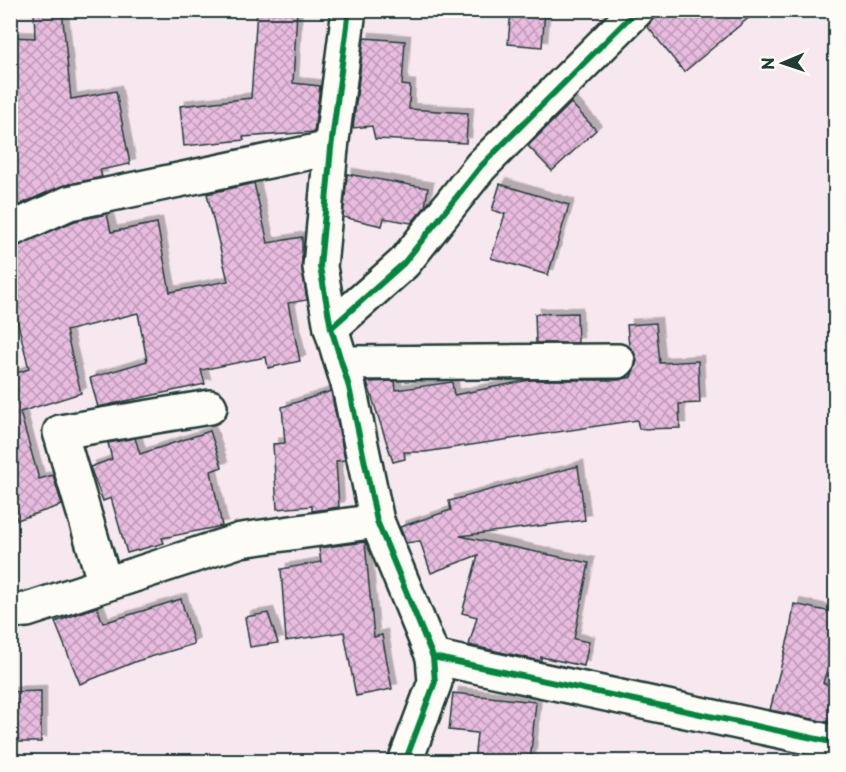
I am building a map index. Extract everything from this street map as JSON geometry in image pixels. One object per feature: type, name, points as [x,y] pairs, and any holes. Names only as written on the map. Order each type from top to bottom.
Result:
[{"type":"street","points":[[349,10],[331,148],[320,267],[331,328],[343,363],[377,521],[433,657],[435,682],[405,762]]},
{"type":"street","points":[[331,328],[404,263],[481,166],[637,10]]},
{"type":"street","points":[[10,230],[69,203],[331,148]]},
{"type":"street","points":[[343,363],[618,360]]},
{"type":"street","points":[[105,584],[60,432],[210,407]]},
{"type":"street","points":[[10,611],[27,610],[241,540],[377,521]]},
{"type":"street","points":[[433,657],[836,742]]},
{"type":"building","points":[[34,10],[62,10],[71,99],[116,91],[130,164],[100,170],[102,177],[61,186],[10,209],[10,37],[35,38]]},
{"type":"building","points":[[257,10],[297,10],[293,83],[320,86],[314,132],[243,137],[244,140],[184,146],[180,106],[251,98]]},
{"type":"building","points":[[511,10],[545,10],[542,47],[508,44]]},
{"type":"building","points":[[661,10],[758,10],[684,72],[647,26]]},
{"type":"building","points":[[364,38],[405,41],[402,85],[410,86],[409,109],[468,113],[466,143],[375,139],[372,126],[353,128]]},
{"type":"building","points":[[571,103],[596,130],[552,171],[528,146]]},
{"type":"building","points":[[347,174],[428,188],[425,207],[411,223],[384,218],[382,226],[343,217]]},
{"type":"building","points":[[254,183],[268,243],[302,237],[302,270],[307,300],[288,303],[300,361],[268,368],[266,357],[201,370],[205,384],[98,407],[90,378],[147,361],[138,313],[66,331],[81,393],[20,412],[39,479],[53,475],[62,505],[17,520],[10,500],[10,375],[29,369],[10,291],[10,248],[75,221],[107,214],[111,232],[157,223],[170,292],[228,281],[207,194]]},
{"type":"building","points":[[500,184],[569,205],[548,275],[491,258],[505,214],[492,210]]},
{"type":"building","points":[[577,313],[578,343],[536,343],[535,314]]},
{"type":"building","points":[[656,323],[660,363],[698,361],[700,403],[679,404],[680,428],[639,429],[637,420],[425,452],[404,452],[405,459],[393,462],[367,382],[395,381],[396,390],[452,382],[454,395],[529,380],[619,380],[631,377],[637,361],[629,346],[627,325]]},
{"type":"building","points":[[331,391],[345,460],[336,461],[339,507],[312,511],[312,506],[277,509],[273,444],[285,443],[282,407]]},
{"type":"building","points":[[210,431],[222,467],[211,471],[222,526],[162,538],[164,543],[127,553],[111,498],[103,501],[90,467],[112,459],[108,443],[135,438],[140,454]]},
{"type":"building","points":[[578,466],[585,520],[460,536],[589,563],[574,639],[589,642],[584,666],[541,657],[541,661],[469,645],[477,617],[462,613],[478,555],[431,573],[420,541],[406,543],[400,527],[451,510],[449,501]]},
{"type":"building","points":[[365,542],[374,637],[382,635],[392,689],[356,696],[344,632],[286,641],[281,569],[321,562],[319,548]]},
{"type":"building","points":[[181,599],[194,644],[137,661],[80,684],[55,622],[97,607],[103,623]]},
{"type":"building","points":[[794,604],[836,613],[828,651],[832,653],[823,683],[836,687],[836,724],[770,710],[790,631]]},
{"type":"building","points":[[268,613],[278,643],[250,647],[245,617]]},
{"type":"building","points":[[41,691],[41,742],[10,742],[10,692]]},
{"type":"building","points":[[453,693],[536,702],[530,762],[474,762],[477,733],[449,730]]},
{"type":"cycle path","points":[[349,10],[331,148],[320,267],[331,328],[349,387],[377,521],[433,657],[435,682],[405,762]]},
{"type":"cycle path","points":[[331,328],[404,263],[481,166],[637,10]]},
{"type":"cycle path","points":[[433,657],[836,743]]}]
